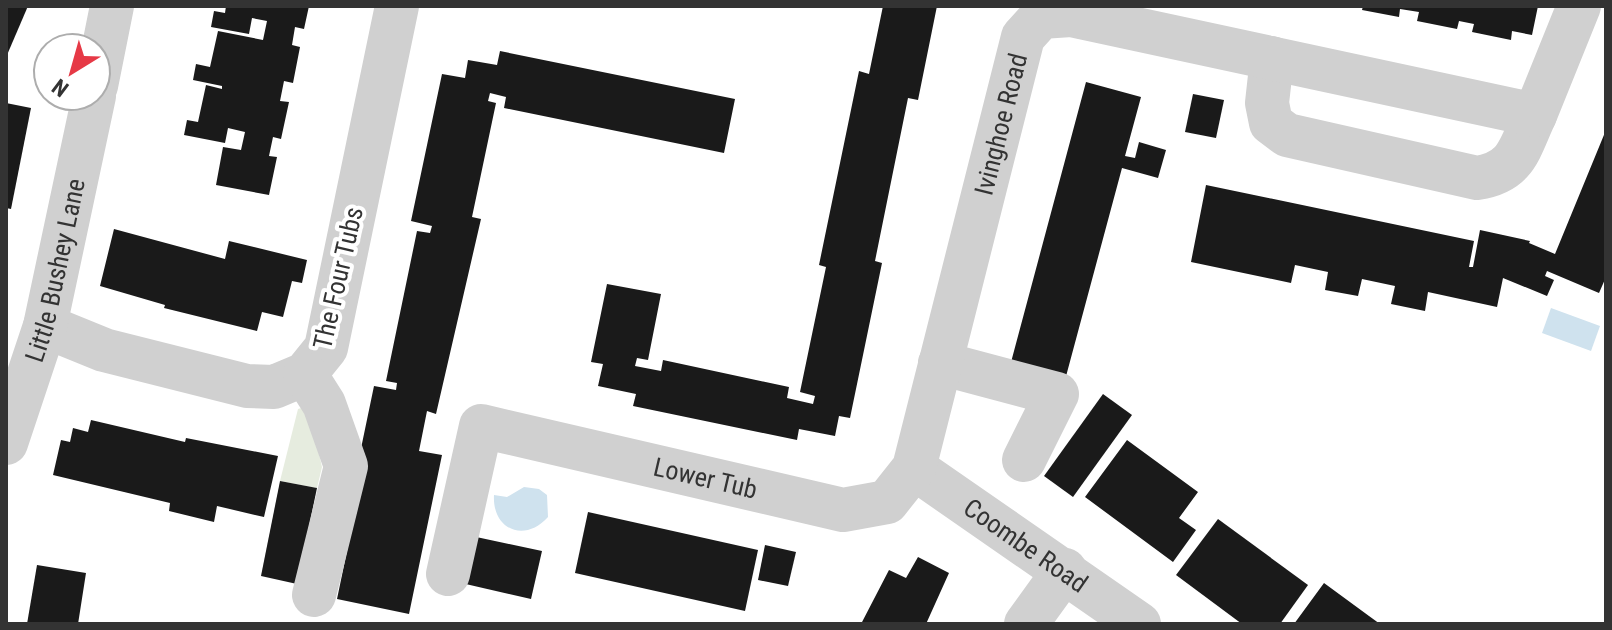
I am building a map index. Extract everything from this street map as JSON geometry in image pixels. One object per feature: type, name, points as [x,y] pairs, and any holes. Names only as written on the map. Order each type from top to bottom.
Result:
[{"type":"street","points":[[107,32],[112,6]]},
{"type":"street","name":"The Four Tubs","points":[[45,326],[104,350],[247,386],[274,387],[305,374],[326,348],[397,6]]},
{"type":"street","points":[[1272,58],[1267,103],[1271,123],[1287,135],[1477,178],[1498,175],[1511,165],[1535,115],[1579,6]]},
{"type":"street","name":"Ivinghoe Road","points":[[914,468],[1023,37],[1037,11],[1071,15],[1535,115]]},
{"type":"street","name":"Little Bushey Lane","points":[[6,443],[45,326],[91,112]]},
{"type":"street","points":[[940,363],[1057,394],[1024,460]]},
{"type":"street","points":[[305,374],[324,404],[346,466],[314,595]]},
{"type":"street","name":"Lower Tub","points":[[448,574],[481,426],[843,510],[887,502],[914,468]]},
{"type":"street","name":"Coombe Road","points":[[914,468],[1139,624]]},
{"type":"street","points":[[1026,624],[1065,570]]},
{"type":"shaded area","points":[[308,406],[322,467],[317,488],[280,481],[298,409]]},
{"type":"water","points":[[1551,308],[1600,326],[1591,351],[1542,333]]},
{"type":"water","points":[[524,487],[539,489],[547,495],[548,517],[539,525],[520,531],[504,524],[498,517],[494,495],[507,497]]},
{"type":"building","points":[[6,6],[28,6],[7,55],[6,55]]},
{"type":"building","points":[[226,6],[309,6],[304,29],[295,27],[292,45],[300,47],[293,83],[284,81],[280,101],[289,102],[281,139],[273,137],[269,156],[277,157],[269,195],[216,185],[223,147],[241,150],[245,132],[228,128],[225,143],[184,135],[187,120],[198,122],[206,85],[222,89],[222,86],[193,80],[196,64],[210,67],[218,31],[263,40],[267,21],[252,18],[249,34],[211,27],[214,11],[225,13]]},
{"type":"building","points":[[883,6],[937,6],[918,100],[908,98],[875,261],[882,263],[850,418],[839,416],[835,436],[799,429],[797,440],[633,406],[636,394],[598,386],[603,364],[591,362],[607,284],[661,294],[648,360],[637,358],[635,366],[661,371],[663,360],[789,387],[787,398],[813,404],[815,396],[800,392],[826,267],[819,265],[859,71],[869,74]]},
{"type":"building","points":[[1363,6],[1538,6],[1532,35],[1512,31],[1511,40],[1472,32],[1474,24],[1459,21],[1457,29],[1417,21],[1419,12],[1400,9],[1399,17],[1362,10]]},
{"type":"building","points":[[500,51],[735,99],[724,153],[504,108],[506,97],[490,93],[488,101],[496,103],[472,217],[481,219],[436,414],[427,411],[419,451],[442,455],[409,614],[337,599],[366,460],[359,458],[374,386],[396,390],[397,383],[386,381],[417,231],[430,233],[432,226],[411,221],[442,74],[465,78],[468,60],[497,65]]},
{"type":"building","points":[[1086,82],[1141,97],[1125,156],[1135,158],[1139,142],[1166,150],[1158,178],[1122,168],[1065,380],[1010,366]]},
{"type":"building","points":[[1193,94],[1224,100],[1216,138],[1185,132]]},
{"type":"building","points":[[6,103],[31,108],[11,209],[6,208]]},
{"type":"building","points":[[1606,130],[1606,277],[1599,293],[1547,271],[1545,276],[1554,280],[1547,296],[1503,278],[1497,307],[1428,292],[1425,311],[1391,304],[1395,286],[1362,279],[1358,296],[1325,290],[1328,272],[1295,265],[1291,283],[1191,262],[1206,185],[1474,241],[1469,267],[1473,267],[1480,230],[1530,241],[1555,254]]},
{"type":"building","points":[[114,229],[225,259],[229,241],[307,260],[302,283],[292,281],[283,317],[262,312],[257,331],[164,308],[165,305],[100,286]]},
{"type":"building","points":[[1103,394],[1132,415],[1073,497],[1044,476]]},
{"type":"building","points":[[91,420],[185,442],[186,438],[278,456],[264,517],[217,506],[214,522],[169,511],[170,503],[53,475],[61,440],[70,442],[73,428],[88,432]]},
{"type":"building","points":[[1127,440],[1198,492],[1179,518],[1196,530],[1173,562],[1085,497]]},
{"type":"building","points":[[280,481],[317,488],[297,584],[261,576]]},
{"type":"building","points":[[588,512],[758,550],[745,611],[575,573]]},
{"type":"building","points":[[1218,519],[1308,585],[1280,624],[1242,624],[1176,575]]},
{"type":"building","points":[[467,535],[542,551],[531,599],[457,582]]},
{"type":"building","points":[[765,545],[796,552],[788,586],[758,580]]},
{"type":"building","points":[[918,557],[949,573],[926,624],[861,624],[889,570],[906,578]]},
{"type":"building","points":[[37,565],[86,573],[78,624],[27,624]]},
{"type":"building","points":[[1324,583],[1369,616],[1380,624],[1294,624]]}]
